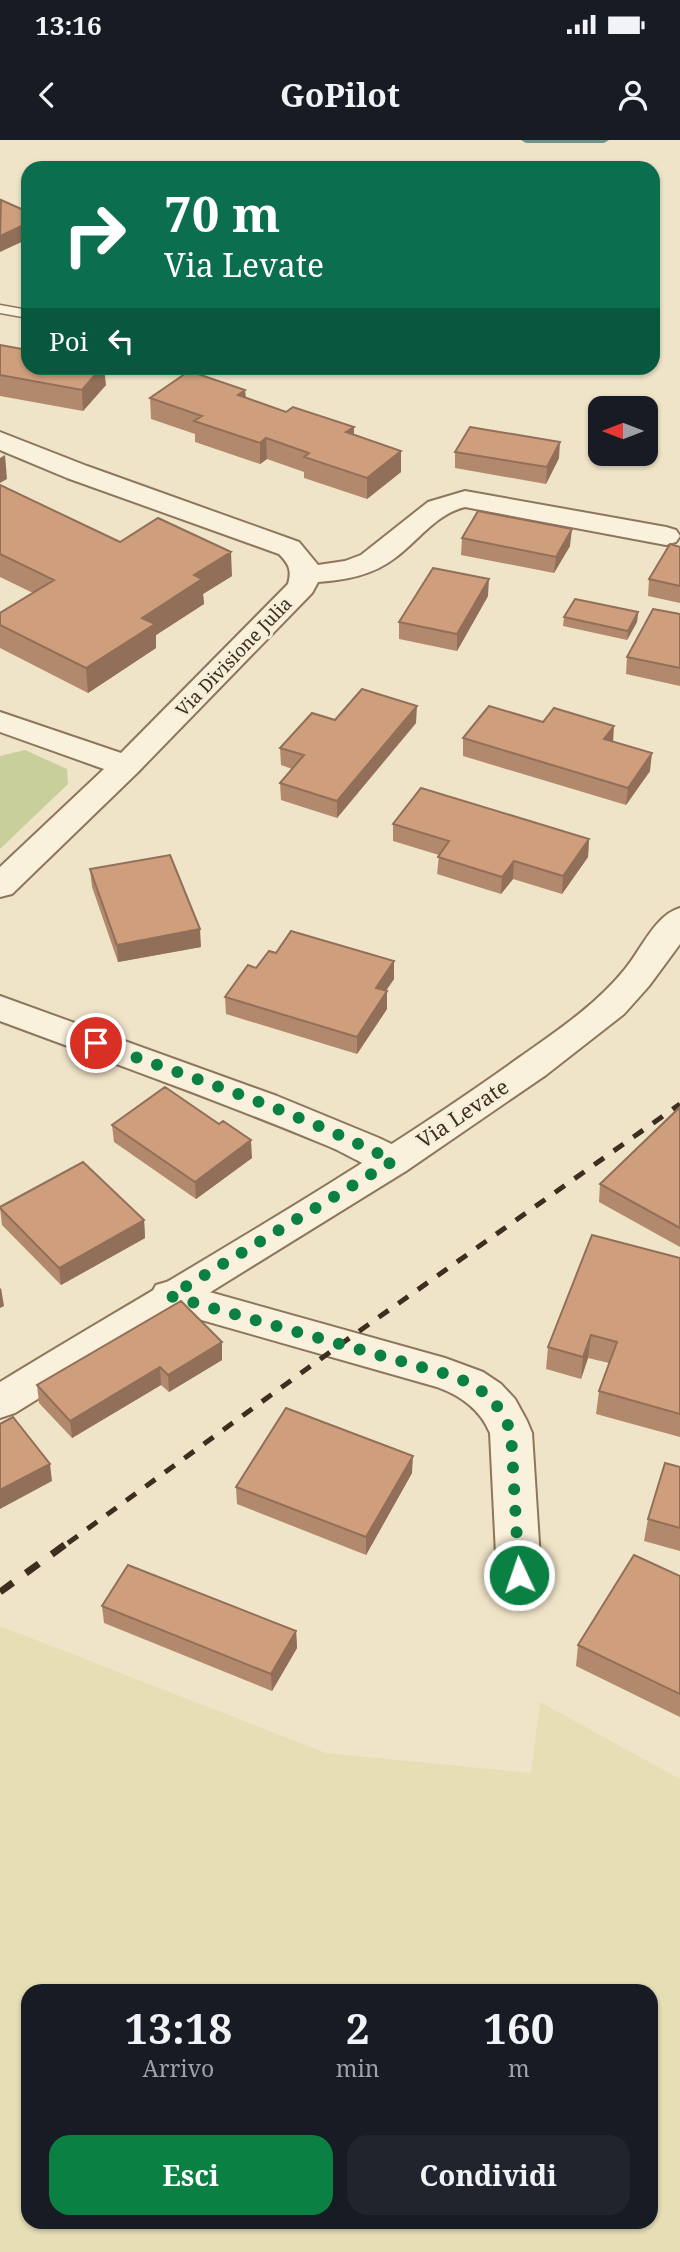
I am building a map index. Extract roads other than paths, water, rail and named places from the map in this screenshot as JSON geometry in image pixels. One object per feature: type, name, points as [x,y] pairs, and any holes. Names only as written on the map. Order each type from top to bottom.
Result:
[{"type":"street","points":[[0,440],[77,472],[289,548],[303,560],[307,574],[331,573],[370,562],[435,507],[449,501],[465,499],[666,536]]},
{"type":"street","name":"Via Divisione Julia","points":[[0,886],[126,766],[302,587],[307,574]]},
{"type":"street","points":[[0,721],[126,766]]},
{"type":"street","name":"Via Levate","points":[[0,1402],[393,1161],[533,1066],[594,1020],[637,978],[680,919]]},
{"type":"street","points":[[0,1008],[264,1105],[393,1161]]},
{"type":"street","points":[[170,1296],[446,1374],[478,1387],[494,1399],[504,1414],[511,1433],[519,1575]]},
{"type":"lane","points":[[0,309],[21,313]]},
{"type":"waterway","points":[[526,140],[604,140]]},
{"type":"railway","points":[[68,1543],[341,1344],[680,1104]]},
{"type":"railway","points":[[0,1592],[70,1541]]}]
